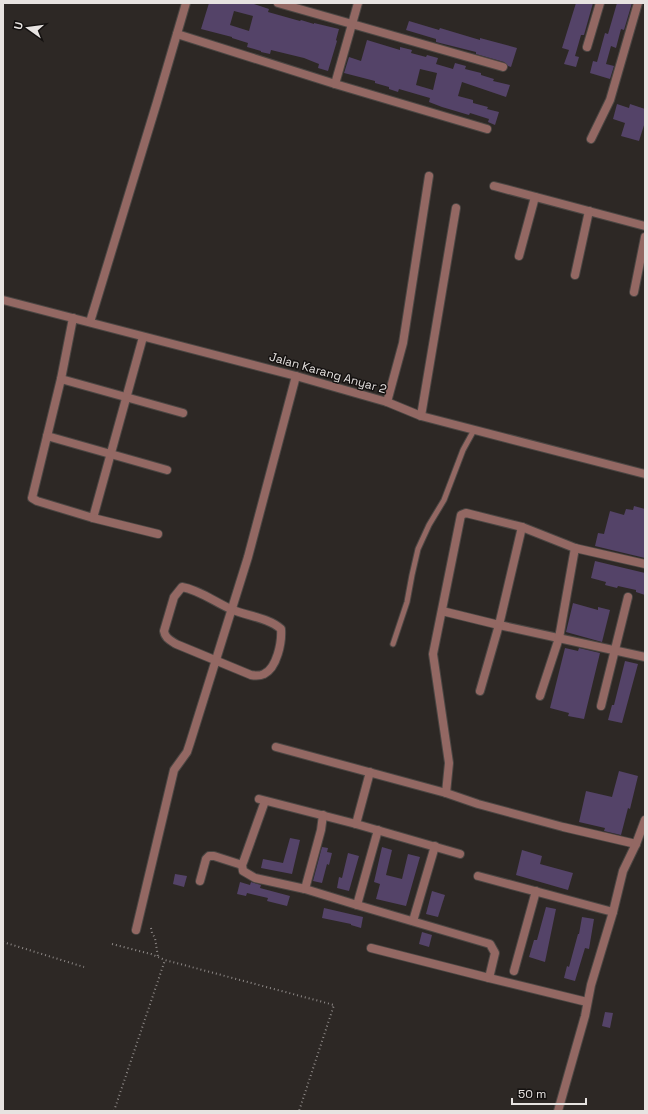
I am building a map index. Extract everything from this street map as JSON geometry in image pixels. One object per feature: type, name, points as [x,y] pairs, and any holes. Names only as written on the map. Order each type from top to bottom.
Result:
[{"type":"street","points":[[90,322],[186,3]]},
{"type":"street","points":[[278,3],[503,67]]},
{"type":"street","points":[[335,84],[358,3]]},
{"type":"street","points":[[587,47],[600,3]]},
{"type":"street","points":[[591,139],[610,100],[638,3]]},
{"type":"street","points":[[177,34],[335,84],[487,129]]},
{"type":"street","points":[[387,402],[403,343],[429,176]]},
{"type":"street","points":[[494,186],[645,226]]},
{"type":"street","points":[[519,256],[534,197]]},
{"type":"street","points":[[421,416],[456,208]]},
{"type":"street","points":[[575,275],[589,211]]},
{"type":"street","points":[[634,292],[645,237]]},
{"type":"street","name":"Jalan Karang Anyar 2","points":[[3,300],[296,376],[387,402],[421,416],[645,474]]},
{"type":"street","points":[[73,318],[61,379],[32,498],[36,501],[93,518],[158,534]]},
{"type":"street","points":[[93,518],[143,336]]},
{"type":"street","points":[[136,930],[174,770],[187,752],[232,610],[248,557],[296,376]]},
{"type":"street","points":[[61,379],[183,413]]},
{"type":"street","points":[[47,436],[167,470]]},
{"type":"street","points":[[446,793],[449,762],[433,654],[461,515],[466,513],[522,527],[575,548],[645,564]]},
{"type":"street","points":[[480,691],[499,625],[522,527]]},
{"type":"street","points":[[540,696],[559,638],[575,548]]},
{"type":"street","points":[[182,587],[232,610],[273,624],[281,629],[280,648],[270,670],[265,674],[252,675],[176,644],[165,636],[164,631],[174,597],[182,587]]},
{"type":"street","points":[[600,706],[628,597]]},
{"type":"street","points":[[442,611],[499,625],[645,656]]},
{"type":"street","points":[[276,747],[446,793],[478,804],[563,827],[636,844]]},
{"type":"street","points":[[356,824],[370,772]]},
{"type":"street","points":[[460,854],[378,830],[262,800],[242,865],[243,871],[255,878],[305,889],[490,944],[495,953],[489,978]]},
{"type":"street","points":[[305,889],[321,830],[323,815]]},
{"type":"street","points":[[558,1111],[623,871],[636,844],[645,820]]},
{"type":"street","points":[[357,905],[378,830]]},
{"type":"street","points":[[413,921],[435,846]]},
{"type":"street","points":[[200,881],[206,860],[209,856],[214,856],[242,865]]},
{"type":"street","points":[[478,876],[613,912]]},
{"type":"street","points":[[514,971],[536,891]]},
{"type":"street","points":[[371,948],[587,1002]]},
{"type":"lane","points":[[393,644],[408,602],[418,549],[429,525],[444,500],[464,450],[474,430]]},
{"type":"path","points":[[151,928],[155,938],[158,957]]},
{"type":"path","points":[[3,942],[84,967]]},
{"type":"path","points":[[112,944],[165,960],[334,1005],[299,1111]]},
{"type":"path","points":[[114,1111],[165,960]]},
{"type":"building","points":[[209,3],[254,3],[269,9],[268,12],[300,21],[339,29],[328,71],[318,68],[319,64],[304,58],[271,50],[270,54],[261,52],[247,47],[248,43],[201,29]],"holes":[[[234,11],[253,16],[249,31],[230,25]]]},
{"type":"building","points":[[576,3],[593,3],[584,35],[581,35],[575,56],[579,57],[576,67],[564,64],[569,50],[562,48]]},
{"type":"building","points":[[617,3],[632,3],[624,30],[621,29],[616,48],[611,46],[606,64],[614,66],[610,79],[590,73],[593,61],[597,62],[605,33],[608,34]]},
{"type":"building","points":[[409,21],[439,30],[440,28],[480,40],[480,38],[517,48],[511,67],[504,62],[476,54],[476,52],[436,42],[436,39],[406,30]]},
{"type":"building","points":[[367,40],[400,50],[400,47],[412,50],[411,53],[426,57],[427,55],[438,58],[436,64],[453,69],[455,63],[466,66],[465,69],[481,73],[481,75],[494,79],[493,81],[510,85],[506,97],[462,82],[458,96],[473,100],[473,103],[499,112],[495,125],[488,122],[489,119],[470,113],[469,115],[429,102],[430,98],[399,89],[398,92],[389,89],[389,87],[375,83],[375,81],[344,73],[349,57],[361,61]],"holes":[[[420,69],[437,73],[433,90],[416,85]]]},
{"type":"building","points":[[617,104],[629,108],[630,104],[645,109],[645,122],[639,141],[621,136],[625,123],[613,119]]},
{"type":"building","points":[[634,506],[645,509],[645,558],[595,546],[598,533],[604,534],[610,511],[624,515],[626,509],[633,510]]},
{"type":"building","points":[[595,561],[645,573],[645,595],[636,592],[636,590],[605,585],[606,582],[591,578]]},
{"type":"building","points":[[573,603],[598,610],[598,607],[610,610],[602,642],[566,632]]},
{"type":"building","points":[[565,648],[578,651],[579,648],[600,653],[584,719],[568,716],[569,713],[550,708]]},
{"type":"building","points":[[625,661],[638,664],[622,723],[608,720],[612,705],[614,705]]},
{"type":"building","points":[[619,771],[638,776],[630,809],[628,808],[621,835],[604,831],[605,828],[579,822],[586,791],[612,797]]},
{"type":"building","points":[[290,838],[300,840],[292,874],[261,868],[263,859],[283,863]]},
{"type":"building","points":[[322,847],[328,848],[327,852],[332,853],[329,865],[327,864],[322,883],[313,881]]},
{"type":"building","points":[[382,847],[392,850],[386,875],[402,879],[408,854],[420,857],[406,906],[376,899],[380,884],[374,882]]},
{"type":"building","points":[[522,850],[542,856],[540,864],[573,873],[568,890],[516,875]]},
{"type":"building","points":[[348,853],[359,856],[349,891],[337,888],[339,877],[342,878]]},
{"type":"building","points":[[175,874],[187,876],[184,887],[173,884]]},
{"type":"building","points":[[240,882],[250,885],[251,882],[261,885],[260,888],[290,896],[287,906],[267,901],[268,898],[247,893],[246,896],[237,894]]},
{"type":"building","points":[[432,891],[445,895],[438,917],[426,914]]},
{"type":"building","points":[[546,907],[556,909],[545,962],[529,957],[534,940],[537,940]]},
{"type":"building","points":[[324,908],[363,917],[361,928],[351,924],[322,918]]},
{"type":"building","points":[[582,917],[594,919],[589,949],[585,948],[575,981],[564,978],[579,934]]},
{"type":"building","points":[[422,932],[432,935],[429,947],[419,944]]},
{"type":"building","points":[[605,1012],[613,1013],[610,1028],[602,1026]]}]
